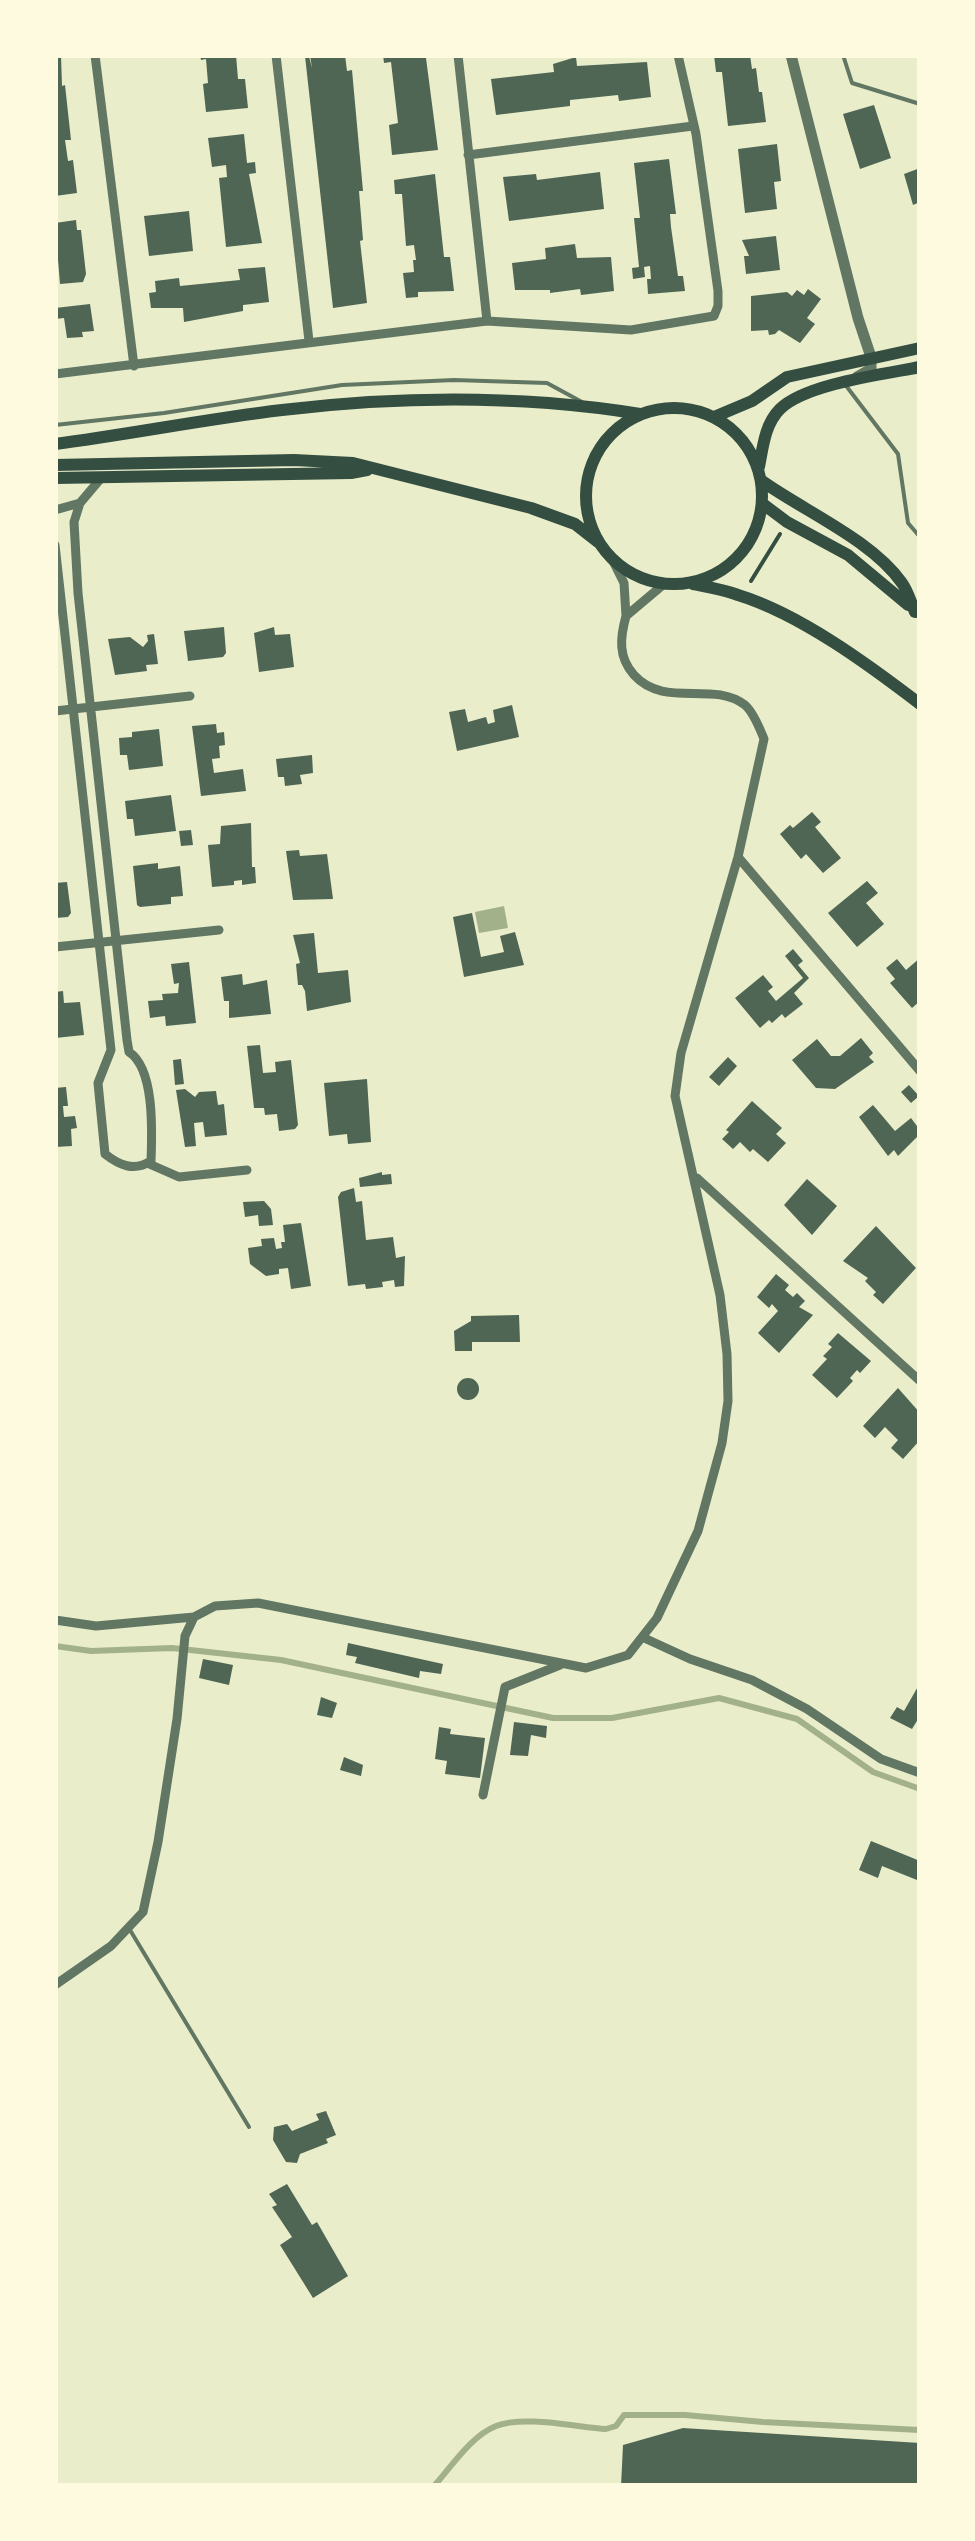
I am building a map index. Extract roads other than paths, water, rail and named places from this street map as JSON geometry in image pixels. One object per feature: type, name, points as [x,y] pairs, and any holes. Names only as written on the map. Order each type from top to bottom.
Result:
[{"type":"main road","points":[[714,417],[752,400],[787,377],[920,348]]},
{"type":"main road","points":[[690,583],[732,564],[758,526],[764,434],[777,412],[798,396],[920,368]]},
{"type":"main road","points":[[55,444],[280,410],[374,401],[471,399],[591,406],[640,414]]},
{"type":"main road","points":[[598,542],[589,522],[587,479],[594,458],[621,425],[640,414],[677,407],[714,417],[734,430],[749,448],[760,475],[796,505],[859,542],[902,583],[918,615]]},
{"type":"main road","points":[[55,465],[294,460],[353,463],[531,508],[575,524],[612,559],[646,580],[690,583],[741,595],[780,613],[821,636],[920,704]]},
{"type":"main road","points":[[55,478],[350,473],[375,469]]},
{"type":"main road","points":[[762,504],[848,555],[918,615]]},
{"type":"street","points":[[95,55],[134,366]]},
{"type":"street","points":[[276,55],[309,342]]},
{"type":"street","points":[[458,55],[488,321]]},
{"type":"street","points":[[55,374],[488,321],[630,330],[714,316],[718,291],[678,55]]},
{"type":"street","points":[[791,55],[871,357],[871,369],[847,382]]},
{"type":"street","points":[[468,155],[693,126]]},
{"type":"street","points":[[102,478],[80,503],[74,538],[129,1052]]},
{"type":"street","points":[[55,510],[80,503]]},
{"type":"street","points":[[55,545],[110,1054],[98,1083],[105,1154],[129,1167],[147,1164],[179,1177],[246,1170]]},
{"type":"street","points":[[55,1620],[96,1626],[194,1617],[215,1606],[258,1603],[586,1668],[628,1655],[656,1618],[698,1531],[722,1443],[728,1400],[720,1295],[675,1096],[681,1053],[738,856],[760,772],[764,740],[746,706],[722,694],[683,695],[654,690],[636,678],[625,662],[620,640],[626,616],[624,582],[612,559]]},
{"type":"street","points":[[626,616],[664,584]]},
{"type":"street","points":[[55,711],[190,696]]},
{"type":"street","points":[[738,856],[920,1071]]},
{"type":"street","points":[[55,947],[218,930]]},
{"type":"street","points":[[110,1054],[129,1052],[146,1072],[151,1144],[151,1161],[147,1164]]},
{"type":"street","points":[[695,1176],[920,1381]]},
{"type":"street","points":[[55,1984],[111,1946],[142,1912],[158,1842],[185,1636],[194,1617]]},
{"type":"street","points":[[642,1636],[690,1659],[752,1680],[807,1709],[881,1759],[920,1773]]},
{"type":"street","points":[[483,1795],[506,1687],[563,1664]]},
{"type":"lane","points":[[843,55],[852,82],[920,104]]},
{"type":"lane","points":[[55,425],[342,385],[454,380],[547,383],[591,406]]},
{"type":"lane","points":[[847,382],[898,454],[908,523],[920,537]]},
{"type":"lane","points":[[128,1928],[249,2127]]},
{"type":"waterway","points":[[55,1646],[91,1651],[172,1648],[281,1660],[553,1718],[612,1718],[719,1698],[797,1719],[873,1772],[920,1789]]},
{"type":"waterway","points":[[434,2486],[478,2437],[507,2423],[606,2429],[616,2426],[624,2415],[685,2415],[920,2430]]}]
